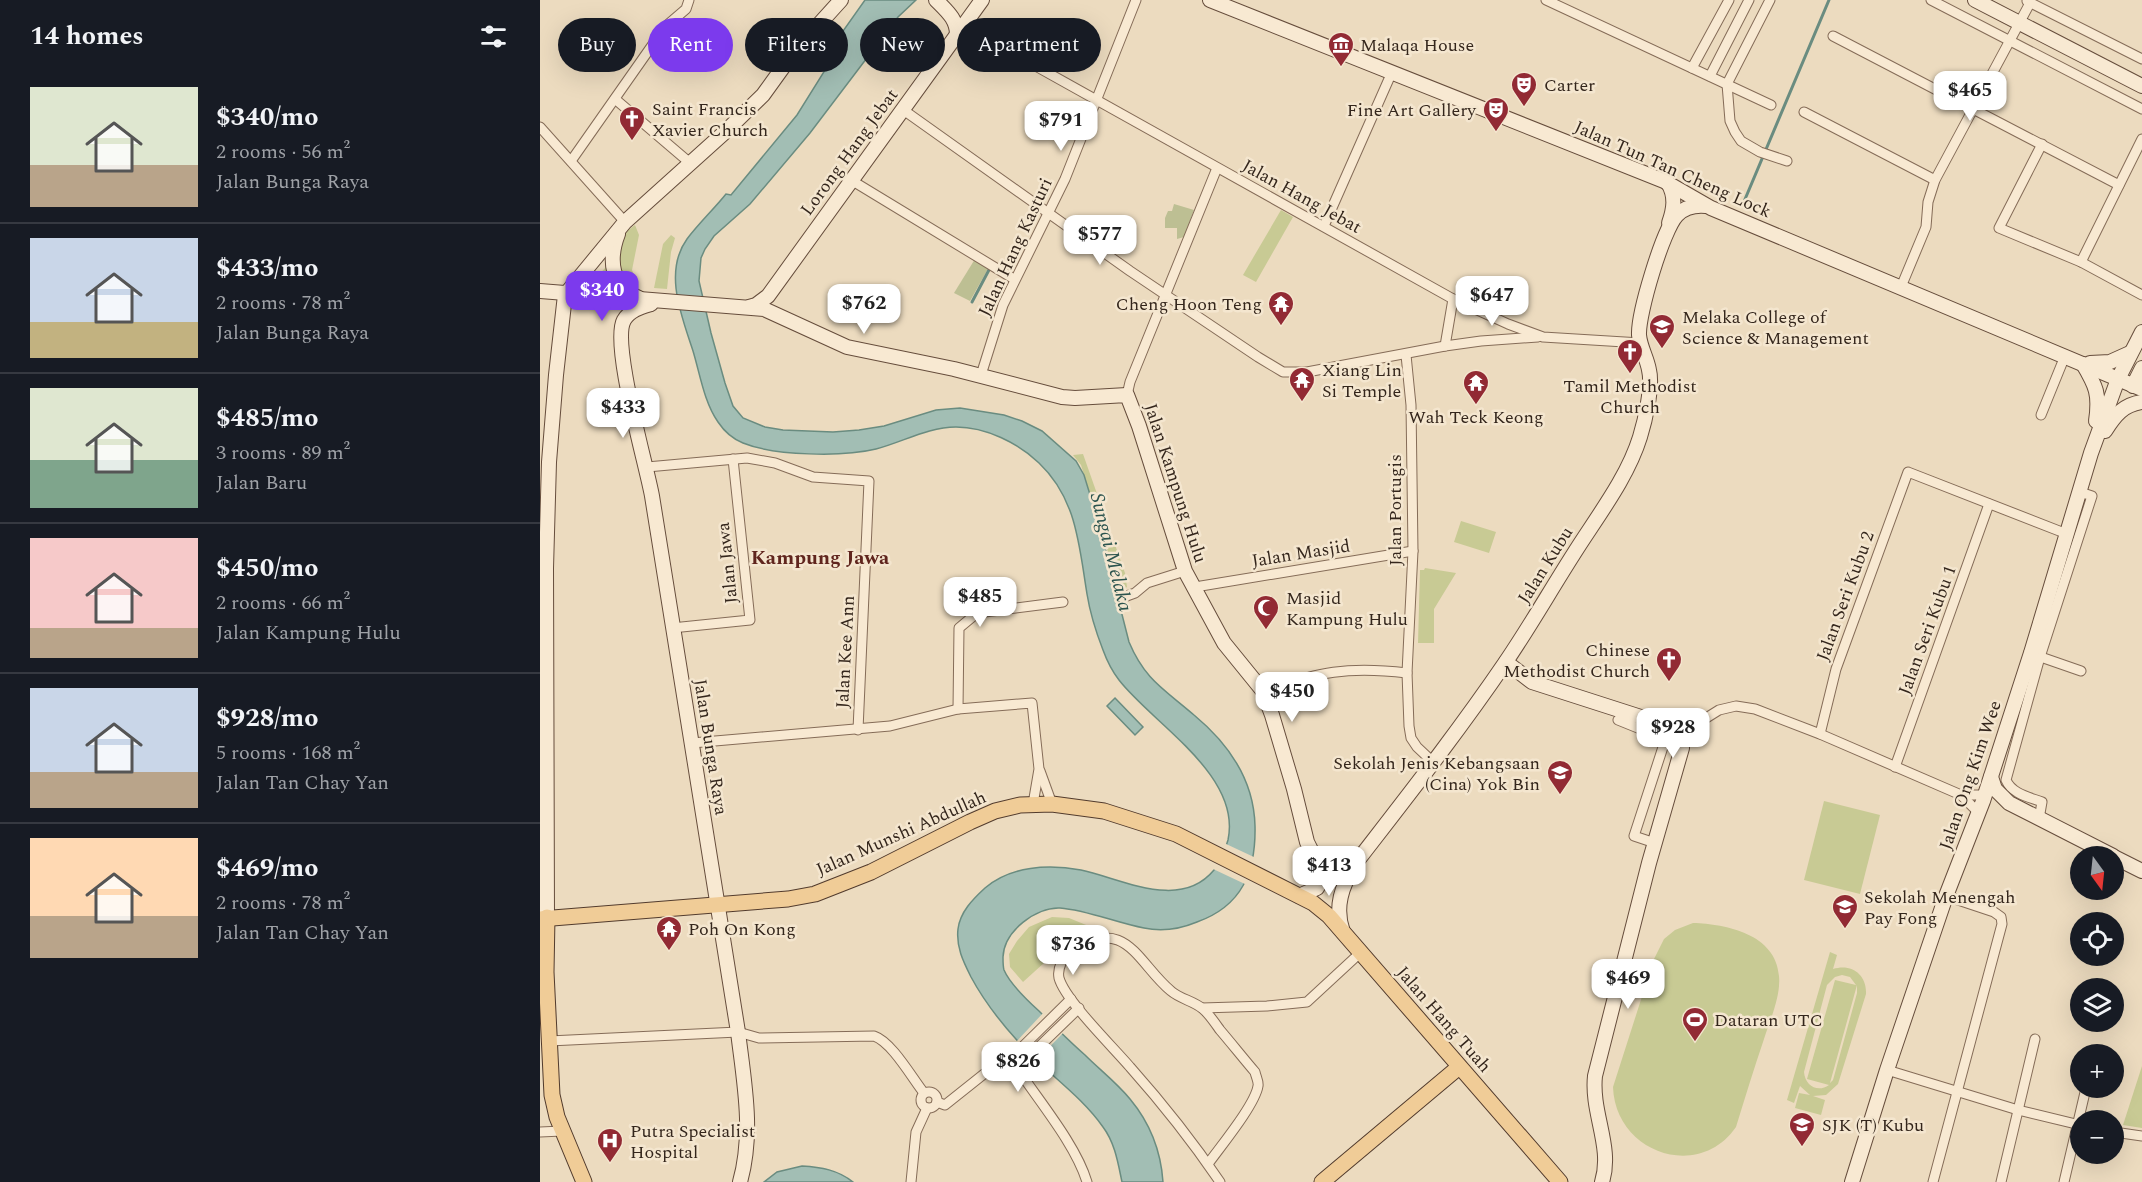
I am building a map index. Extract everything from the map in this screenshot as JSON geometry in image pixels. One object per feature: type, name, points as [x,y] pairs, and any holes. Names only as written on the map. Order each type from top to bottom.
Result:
[{"type":"main road","name":"Jalan Munshi Abdullah","points":[[542,917],[772,901],[815,894],[871,872],[995,811],[1034,804],[1104,811],[1138,820],[1176,834],[1295,894]]},
{"type":"main road","name":"Jalan Hang Tuah","points":[[1295,894],[1321,908],[1560,1182]]},
{"type":"main road","points":[[542,917],[552,1095],[562,1131],[584,1182]]},
{"type":"main road","points":[[1322,1182],[1459,1066]]},
{"type":"street","points":[[542,917],[546,552],[551,440],[565,295],[623,224],[763,95],[794,52],[841,0]]},
{"type":"street","points":[[936,0],[950,14],[957,27]]},
{"type":"street","name":"Lorong Hang Jebat","points":[[969,18],[982,0]]},
{"type":"street","name":"Jalan Hang Kasturi","points":[[981,375],[1003,305],[1065,179],[1136,0]]},
{"type":"street","name":"Jalan Tun Tan Cheng Lock","points":[[1210,0],[1668,183],[1711,208],[2138,388]]},
{"type":"street","points":[[1546,0],[1565,5],[1771,105]]},
{"type":"street","points":[[1692,68],[1729,0]]},
{"type":"street","points":[[1710,76],[1749,0]]},
{"type":"street","points":[[1770,0],[1726,84],[1730,121],[1742,141],[1760,152],[1787,161]]},
{"type":"street","points":[[1930,0],[2142,109]]},
{"type":"street","points":[[1975,0],[2142,86]]},
{"type":"street","points":[[1901,287],[1926,227],[1928,202],[1935,180],[2010,40],[2027,1],[2142,59]]},
{"type":"street","points":[[571,161],[665,27],[687,5]]},
{"type":"street","points":[[950,14],[959,17],[972,13]]},
{"type":"street","name":"Lorong Hang Jebat","points":[[768,296],[850,180],[957,36]]},
{"type":"street","points":[[1833,36],[2119,185]]},
{"type":"street","name":"Jalan Hang Jebat","points":[[1040,72],[1096,100],[1453,299],[1508,324],[1543,337],[1641,344]]},
{"type":"street","points":[[1324,226],[1392,72]]},
{"type":"street","points":[[615,99],[690,163]]},
{"type":"street","points":[[902,109],[1166,295],[1283,372],[1307,372],[1445,346],[1543,337]]},
{"type":"street","points":[[1804,112],[1935,180]]},
{"type":"street","points":[[540,128],[571,161],[623,224]]},
{"type":"street","points":[[2081,262],[2142,139]]},
{"type":"street","points":[[2042,144],[2000,228],[2081,262],[2142,295]]},
{"type":"street","points":[[540,291],[565,295],[748,307],[770,311],[847,347],[981,375],[1062,397],[1127,395],[1130,382],[1217,168]]},
{"type":"street","points":[[850,180],[1014,279]]},
{"type":"street","name":"Jalan Kubu","points":[[1343,933],[1339,915],[1341,894],[1345,881],[1355,864],[1434,763],[1506,662],[1616,486],[1635,450],[1641,435],[1650,383],[1649,368],[1639,334],[1641,319],[1674,200],[1668,183]]},
{"type":"street","points":[[607,203],[612,211],[614,224],[607,245]]},
{"type":"street","points":[[1667,228],[1682,210],[1696,206],[1711,208]]},
{"type":"street","points":[[623,224],[614,249],[613,267],[616,277],[626,291],[650,300]]},
{"type":"street","points":[[748,307],[756,305],[768,296]]},
{"type":"street","points":[[768,296],[766,306],[770,311]]},
{"type":"street","points":[[597,297],[609,303],[614,309],[620,337]]},
{"type":"street","points":[[1445,346],[1453,299]]},
{"type":"street","name":"Jalan Bunga Raya","points":[[668,301],[641,307],[627,315],[620,337],[634,416],[647,467],[738,1032],[747,1121],[747,1149],[740,1182]]},
{"type":"street","name":"Jalan Ong Kim Wee","points":[[1852,1182],[1946,896],[1979,813],[1990,777],[2036,655],[2067,534],[2091,453],[2118,379],[2142,332]]},
{"type":"street","points":[[2082,363],[2110,363],[2130,353]]},
{"type":"street","name":"Jalan Portugis","points":[[1406,355],[1411,405],[1413,551],[1407,673],[1409,726],[1411,738],[1417,747],[1434,763]]},
{"type":"street","points":[[2041,415],[2065,356]]},
{"type":"street","points":[[2082,363],[2094,383],[2099,402],[2091,453]]},
{"type":"street","points":[[2138,388],[2142,368]]},
{"type":"street","name":"Jalan Kampung Hulu","points":[[1127,395],[1185,571],[1224,643],[1263,690],[1281,739],[1307,842],[1322,872]]},
{"type":"street","points":[[2091,453],[2118,411],[2142,402]]},
{"type":"street","points":[[647,467],[733,459]]},
{"type":"street","name":"Jalan Kee Ann","points":[[692,743],[858,730],[869,481],[813,477],[761,460],[733,459]]},
{"type":"street","name":"Jalan Jawa","points":[[672,628],[750,620],[733,459]]},
{"type":"street","name":"Jalan Seri Kubu 2","points":[[1820,734],[1836,669],[1908,472],[1989,504]]},
{"type":"street","points":[[2039,819],[2042,802],[2014,791],[2006,780],[2036,655],[2092,496],[2080,492]]},
{"type":"street","points":[[1989,504],[2067,534]]},
{"type":"street","name":"Jalan Seri Kubu 1","points":[[1895,767],[1989,504]]},
{"type":"street","name":"Jalan Masjid","points":[[1194,587],[1413,551]]},
{"type":"street","points":[[1124,597],[1135,593],[1147,583],[1185,571]]},
{"type":"street","points":[[958,709],[959,628],[977,613],[1063,602]]},
{"type":"street","points":[[2036,655],[2081,671]]},
{"type":"street","points":[[1506,662],[1532,682],[1672,727],[1679,735],[1682,748],[1595,1076],[1593,1090],[1595,1106],[1606,1155],[1602,1182]]},
{"type":"street","points":[[1263,690],[1314,674],[1338,670],[1373,669],[1407,673]]},
{"type":"street","points":[[858,730],[890,726],[958,709],[1032,703],[1039,769],[1034,804]]},
{"type":"street","points":[[1679,735],[1719,710],[1736,706],[1755,709],[1820,734],[1961,795],[1979,813]]},
{"type":"street","points":[[1618,720],[1660,737],[1664,744],[1634,836],[1655,843]]},
{"type":"street","points":[[1039,769],[1052,804]]},
{"type":"street","points":[[1990,777],[1995,789],[2009,802],[2092,846]]},
{"type":"street","points":[[1961,795],[1985,795]]},
{"type":"street","points":[[2124,862],[2142,871]]},
{"type":"street","points":[[1295,894],[1317,888],[1322,879],[1322,872],[1340,870],[1355,864]]},
{"type":"street","points":[[1933,1182],[2002,924],[2001,917],[1994,912],[1946,896]]},
{"type":"street","points":[[1208,1164],[1240,1121],[1259,1084],[1255,1072],[1202,1008],[1173,993],[1140,955],[1129,946],[1116,940],[1086,941],[1069,952],[1059,966],[1059,975],[1071,999],[1132,1068],[1220,1182]]},
{"type":"street","points":[[1202,1008],[1307,1002],[1360,952]]},
{"type":"street","points":[[1008,1062],[1071,999]]},
{"type":"street","points":[[1017,1068],[1079,1008]]},
{"type":"street","points":[[549,1041],[738,1032],[759,1038],[874,1036],[881,1038],[924,1094]]},
{"type":"street","points":[[741,1055],[748,1044],[759,1038]]},
{"type":"street","points":[[2001,1182],[2035,1039]]},
{"type":"street","points":[[937,1102],[945,1105],[999,1062],[1008,1062],[1017,1068],[1073,1152],[1083,1168],[1087,1182]]},
{"type":"street","points":[[1887,1070],[2018,1110],[2070,1122]]},
{"type":"street","points":[[927,1108],[921,1101],[924,1094],[934,1093],[937,1102]]},
{"type":"street","points":[[927,1108],[931,1108],[937,1102]]},
{"type":"street","points":[[911,1182],[916,1132],[927,1108]]},
{"type":"street","points":[[540,1132],[562,1131]]},
{"type":"street","points":[[2124,1134],[2142,1137]]},
{"type":"street","points":[[2064,1182],[2070,1159]]},
{"type":"green space","points":[[1174,204],[1194,210],[1184,237],[1177,239],[1177,228],[1165,228],[1165,218],[1168,211],[1172,211]]},
{"type":"green space","points":[[1281,210],[1293,217],[1256,282],[1243,275]]},
{"type":"green space","points":[[635,225],[639,235],[632,270],[638,286],[625,287],[618,261],[623,234]]},
{"type":"green space","points":[[671,235],[675,238],[667,289],[654,288],[663,244]]},
{"type":"green space","points":[[975,259],[989,267],[970,301],[954,293]]},
{"type":"green space","points":[[606,267],[612,291],[587,288]]},
{"type":"green space","points":[[1083,454],[1125,573],[1127,587],[1120,591],[1081,465],[1073,455]]},
{"type":"green space","points":[[1461,521],[1496,532],[1489,553],[1454,542]]},
{"type":"green space","points":[[1425,568],[1456,573],[1434,609],[1434,643],[1418,643],[1420,570]]},
{"type":"green space","points":[[1824,801],[1880,815],[1860,894],[1804,880]]},
{"type":"green space","points":[[1052,917],[1069,918],[1091,927],[1055,953],[1023,982],[1010,967],[1009,954],[1029,927]]},
{"type":"green space","name":"Dataran UTC","points":[[1693,923],[1734,929],[1759,941],[1769,950],[1776,962],[1779,984],[1774,1008],[1736,1127],[1720,1144],[1701,1153],[1681,1156],[1661,1152],[1643,1143],[1628,1128],[1617,1110],[1613,1087],[1654,959],[1664,939],[1675,930]]},
{"type":"green space","points":[[1830,952],[1837,955],[1833,969],[1846,968],[1857,972],[1864,981],[1866,994],[1838,1084],[1826,1095],[1813,1096],[1825,1100],[1821,1115],[1795,1108],[1799,1093],[1810,1095],[1800,1086],[1794,1103],[1787,1100]],"holes":[[[1842,975],[1850,977],[1856,985],[1835,980],[1807,1079],[1829,1085],[1817,1088],[1809,1084],[1804,1072],[1827,985],[1835,977]],[[1857,985],[1857,993],[1833,1080],[1830,1083]]]},
{"type":"green space","points":[[2142,1066],[2142,1128],[2124,1125]]},
{"type":"water","points":[[865,0],[916,0],[897,18],[860,18],[860,67],[810,133],[750,204],[714,236],[705,249],[701,258],[699,281],[711,333],[733,406],[743,418],[765,427],[833,432],[859,430],[884,426],[936,410],[960,408],[1004,415],[1042,431],[1076,461],[1084,475],[1129,642],[1149,675],[1207,726],[1237,764],[1250,793],[1254,809],[1253,858],[1243,885],[1235,897],[1225,907],[1197,922],[1157,930],[1081,911],[1051,909],[1032,916],[1015,930],[1005,947],[1003,967],[1010,981],[1020,992],[1120,1087],[1137,1108],[1153,1138],[1160,1160],[1163,1182],[1122,1182],[1113,1146],[1103,1127],[1076,1096],[1026,1050],[996,1015],[971,977],[958,942],[959,923],[968,906],[985,888],[1006,875],[1030,868],[1056,867],[1081,870],[1151,889],[1185,889],[1200,882],[1214,870],[1228,840],[1229,816],[1222,794],[1208,772],[1172,732],[1134,697],[1119,680],[1108,662],[1090,608],[1074,524],[1061,492],[1052,477],[1039,463],[1021,449],[990,433],[967,428],[935,429],[876,449],[846,453],[790,453],[773,451],[739,441],[723,429],[709,406],[680,309],[675,280],[676,266],[687,239],[726,194],[731,195],[797,115],[824,72],[848,72],[848,24]]},
{"type":"water","points":[[1115,698],[1143,727],[1135,735],[1107,706]]},
{"type":"water","points":[[802,1166],[829,1170],[853,1182],[764,1182],[777,1172]]},
{"type":"pier","points":[[1224,843],[1256,858],[1247,885],[1211,868]]},
{"type":"pier","points":[[1044,1012],[1064,1032],[1035,1062],[1015,1043]]},
{"type":"waterway","points":[[1743,204],[1829,0]]},
{"type":"waterway","points":[[972,302],[990,268]]},
{"type":"place","name":"Malaqa House","points":[[1341,68]]},
{"type":"place","name":"Carter","points":[[1524,108]]},
{"type":"place","name":"Fine Art Gallery","points":[[1496,133]]},
{"type":"place","name":"Saint Francis Xavier Church","points":[[632,142]]},
{"type":"place","name":"Cheng Hoon Teng","points":[[1281,327]]},
{"type":"place","name":"Melaka College of Science & Management","points":[[1662,350]]},
{"type":"place","name":"Tamil Methodist Church","points":[[1630,375]]},
{"type":"place","name":"Xiang Lin Si Temple","points":[[1302,403]]},
{"type":"place","name":"Wah Teck Keong","points":[[1476,406]]},
{"type":"place","name":"Masjid Kampung Hulu","points":[[1266,631]]},
{"type":"place","name":"Chinese Methodist Church","points":[[1669,683]]},
{"type":"place","name":"Sekolah Jenis Kebangsaan (Cina) Yok Bin","points":[[1560,796]]},
{"type":"place","name":"Sekolah Menengah Pay Fong","points":[[1845,930]]},
{"type":"place","name":"Poh On Kong","points":[[669,952]]},
{"type":"place","name":"Dataran UTC","points":[[1695,1043]]},
{"type":"place","name":"SJK (T) Kubu","points":[[1802,1148]]},
{"type":"place","name":"Putra Specialist Hospital","points":[[610,1164]]},
{"type":"district","name":"Kampung Jawa","points":[[820,557]]},
{"type":"water label","name":"Sungai Melaka","points":[[1112,552]]}]
